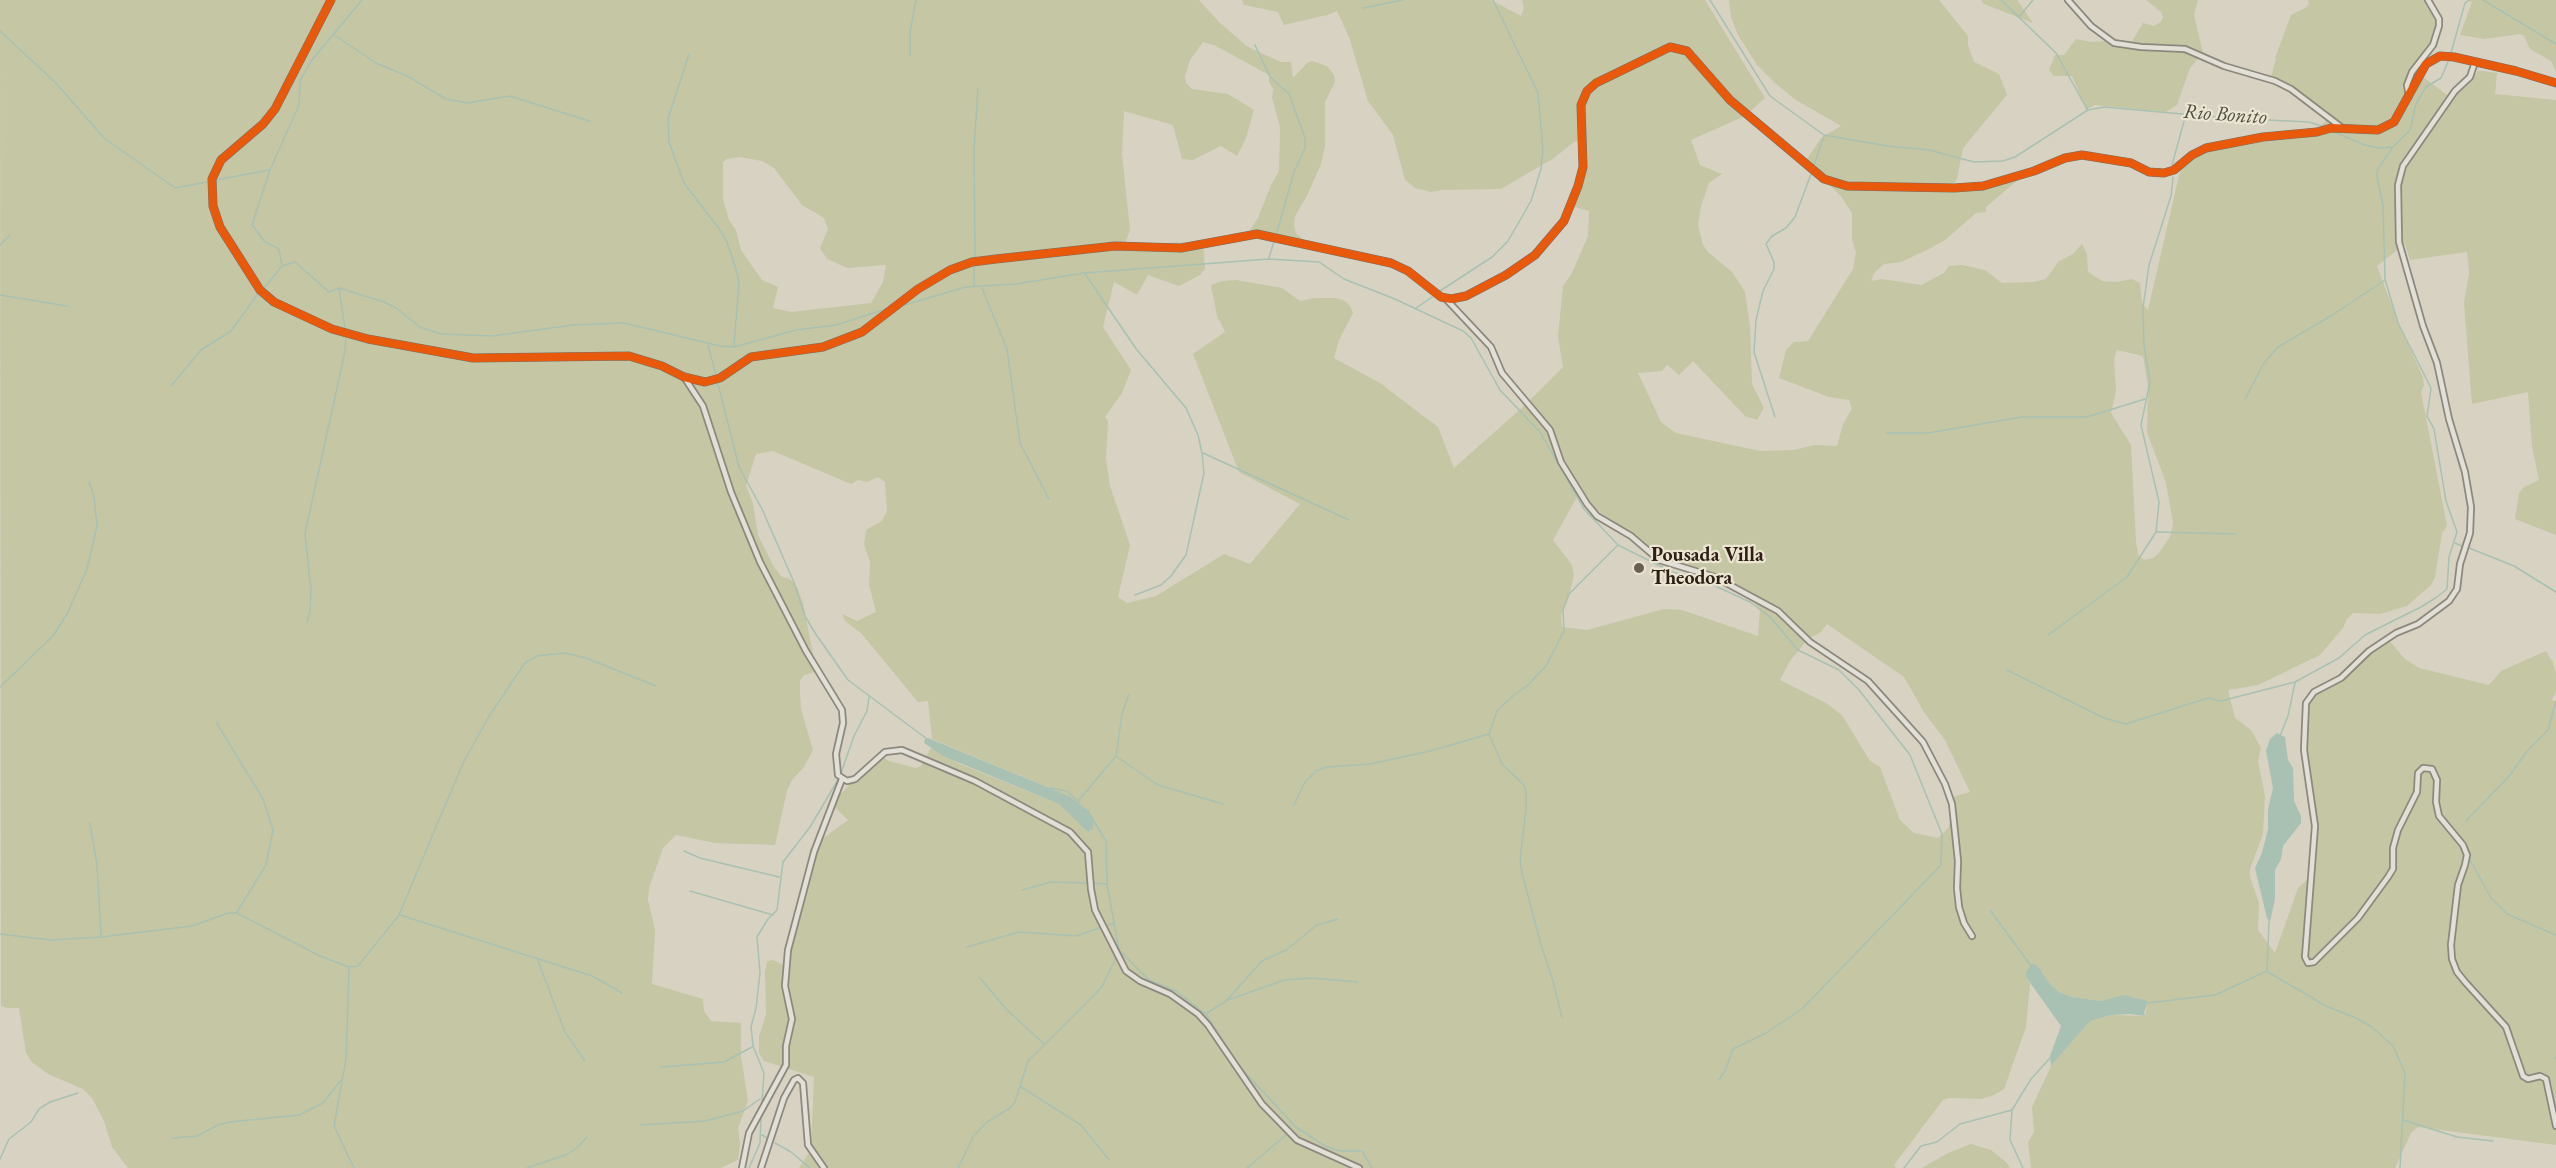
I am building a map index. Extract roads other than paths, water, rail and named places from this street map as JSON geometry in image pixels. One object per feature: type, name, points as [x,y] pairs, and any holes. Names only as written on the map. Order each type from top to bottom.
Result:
[{"type":"street","points":[[331,0],[275,109],[263,124],[221,160],[212,179],[216,219],[260,291],[274,302],[332,328],[368,339],[473,358],[629,356],[662,366],[684,377],[710,382],[751,357],[823,347],[862,332],[918,290],[950,270],[972,262],[1115,246],[1181,248],[1257,234],[1390,263],[1408,272],[1436,294],[1446,298],[1491,347],[1502,373],[1550,430],[1561,462],[1597,516],[1630,536],[1659,560],[1715,577],[1778,611],[1810,642],[1868,681],[1923,742],[1945,784],[1952,804],[1959,861],[1957,888],[1959,907],[1964,923],[1972,936]]},
{"type":"street","points":[[2068,0],[2091,27],[2114,43],[2185,50],[2224,66],[2275,81],[2291,89],[2341,127]]},
{"type":"street","points":[[2409,96],[2407,85],[2412,72],[2433,45],[2439,26],[2439,19],[2428,0]]},
{"type":"street","points":[[1446,298],[1466,296],[1506,275],[1534,255],[1549,240],[1564,220],[1581,177],[1584,142],[1581,105],[1587,91],[1596,83],[1670,47],[1687,51],[1730,100],[1824,179],[1847,186],[1954,188],[1983,186],[2074,156],[2118,160],[2154,173],[2164,173],[2174,170],[2192,155],[2206,148],[2263,137],[2341,127],[2372,131],[2384,129],[2397,118],[2426,64],[2435,57],[2454,57],[2556,83]]},
{"type":"street","points":[[2475,62],[2470,77],[2455,91],[2403,166],[2398,185],[2398,242],[2440,373],[2449,419],[2465,472],[2471,507],[2470,533],[2460,564],[2457,589],[2449,602],[2418,624],[2396,633],[2369,651],[2341,678],[2314,692],[2306,703],[2304,750],[2315,826],[2305,957],[2308,963],[2314,962],[2358,918],[2388,877],[2393,868],[2393,848],[2398,830],[2418,792],[2418,773],[2423,768],[2432,769],[2437,780],[2436,802],[2439,816],[2463,845],[2467,855],[2458,885],[2451,945],[2452,958],[2457,972],[2506,1028],[2523,1076],[2528,1080],[2541,1076],[2546,1079],[2556,1125]]},
{"type":"street","points":[[684,377],[703,406],[731,492],[760,562],[806,651],[842,710],[843,723],[836,762],[838,775],[842,779],[855,779],[885,752],[902,750],[975,781],[1070,832],[1088,852],[1095,910],[1126,971],[1140,981],[1170,994],[1198,1014],[1262,1104],[1297,1140],[1359,1168]]},
{"type":"street","points":[[742,1168],[749,1133],[786,1065],[786,1046],[792,1019],[784,986],[788,950],[814,852],[842,779]]},
{"type":"street","points":[[761,1168],[784,1098],[794,1080],[798,1078],[803,1083],[808,1145],[824,1168]]},
{"type":"waterway","points":[[282,266],[279,249],[265,242],[252,225],[270,170],[299,105],[300,81],[311,61],[362,0]]},
{"type":"waterway","points":[[910,56],[910,32],[916,0]]},
{"type":"waterway","points":[[1363,8],[1402,0]]},
{"type":"waterway","points":[[1440,291],[1492,257],[1508,241],[1531,201],[1541,169],[1543,151],[1538,93],[1493,0]]},
{"type":"waterway","points":[[1710,0],[1770,96],[1824,135],[1887,146],[1929,150],[1974,162],[2003,161],[2015,157],[2088,110],[2104,107],[2227,118],[2309,122],[2325,127]]},
{"type":"waterway","name":"Rio Bonito","points":[[2001,0],[2056,53],[2087,109]]},
{"type":"waterway","points":[[2019,17],[2033,0]]},
{"type":"waterway","name":"Rio Bonito","points":[[2451,53],[2465,3],[2469,0]]},
{"type":"waterway","name":"Rio Bonito","points":[[2483,0],[2556,44]]},
{"type":"waterway","points":[[0,31],[56,83],[104,138],[175,188],[207,182]]},
{"type":"waterway","points":[[334,35],[376,63],[407,76],[446,99],[467,103],[510,96],[589,121]]},
{"type":"waterway","points":[[1255,45],[1270,77],[1289,94],[1305,138],[1305,148],[1294,172],[1277,232]]},
{"type":"waterway","points":[[689,54],[668,119],[669,142],[684,183],[720,230],[727,242],[736,269],[739,282],[734,346]]},
{"type":"waterway","points":[[2007,670],[2104,718],[2126,724],[2208,698],[2221,701],[2295,682],[2339,658],[2365,635],[2421,607],[2447,589],[2449,557],[2457,532],[2446,501],[2434,429],[2427,416],[2431,388],[2398,323],[2385,279],[2383,205],[2377,170],[2393,147],[2410,130],[2416,104],[2426,87],[2441,78],[2448,62]]},
{"type":"waterway","points":[[975,257],[974,149],[978,89]]},
{"type":"waterway","points":[[2172,165],[2186,114]]},
{"type":"waterway","name":"Rio Bonito","points":[[2332,131],[2365,145],[2379,148],[2393,147]]},
{"type":"waterway","points":[[1814,165],[1824,136]]},
{"type":"waterway","points":[[216,180],[269,170]]},
{"type":"waterway","points":[[1775,417],[1754,352],[1756,320],[1763,291],[1774,269],[1774,262],[1766,244],[1772,236],[1786,228],[1795,217],[1811,174]]},
{"type":"waterway","points":[[2048,635],[2127,577],[2156,532],[2159,502],[2141,425],[2150,382],[2144,345],[2143,308],[2149,265],[2171,196],[2173,177]]},
{"type":"waterway","points":[[0,245],[10,235]]},
{"type":"waterway","points":[[1269,258],[1274,241]]},
{"type":"waterway","points":[[904,305],[966,287],[1016,284],[1084,273],[1269,259],[1319,262],[1344,279],[1395,299],[1463,331],[1471,338],[1500,390],[1540,432],[1584,509],[1618,545],[1672,572],[1698,578],[1750,602],[1770,617],[1798,650],[1839,670],[1859,690],[1910,755],[1942,834],[1941,865],[1802,1009],[1766,1033],[1733,1049],[1719,1080]]},
{"type":"waterway","points":[[264,288],[282,266],[295,262],[329,292],[339,288],[384,302],[396,308],[420,327],[441,334],[492,336],[573,325],[624,323],[720,346],[734,347],[796,330],[836,325],[886,309]]},
{"type":"waterway","points":[[974,266],[974,286]]},
{"type":"waterway","points":[[1085,274],[1137,350],[1186,408],[1198,435],[1202,453],[1204,473],[1186,555],[1171,576],[1161,585],[1135,595]]},
{"type":"waterway","points":[[2245,399],[2264,363],[2278,347],[2385,280]]},
{"type":"waterway","points":[[982,288],[1007,349],[1020,443],[1049,499]]},
{"type":"waterway","points":[[339,289],[345,328]]},
{"type":"waterway","points":[[0,295],[67,306]]},
{"type":"waterway","points":[[171,386],[201,350],[231,331],[257,295]]},
{"type":"waterway","points":[[1415,309],[1432,297]]},
{"type":"waterway","points":[[307,622],[311,590],[305,533],[345,352],[346,337]]},
{"type":"waterway","points":[[708,345],[716,375]]},
{"type":"waterway","points":[[718,384],[739,467],[762,509],[793,580],[805,616],[815,633],[848,680],[927,739]]},
{"type":"waterway","points":[[1886,433],[1928,433],[2022,417],[2087,417],[2145,399]]},
{"type":"waterway","points":[[1203,453],[1349,520]]},
{"type":"waterway","points":[[0,687],[53,636],[68,612],[87,569],[97,526],[94,497],[89,482]]},
{"type":"waterway","points":[[2157,532],[2236,534]]},
{"type":"waterway","points":[[2455,543],[2462,546]]},
{"type":"waterway","points":[[1562,1018],[1520,861],[1526,790],[1523,784],[1502,764],[1489,734],[1497,711],[1528,685],[1546,666],[1564,631],[1563,610],[1569,594],[1618,545]]},
{"type":"waterway","points":[[2469,548],[2514,566],[2556,592]]},
{"type":"waterway","points":[[0,934],[51,940],[101,937],[192,926],[228,913],[237,913],[320,956],[349,967],[358,966],[399,915],[463,763],[489,716],[525,663],[537,656],[564,653],[586,658],[656,686]]},
{"type":"waterway","points":[[2280,736],[2288,716],[2295,683]]},
{"type":"waterway","points":[[1079,800],[1116,756],[1122,714],[1129,694]]},
{"type":"waterway","points":[[841,773],[854,736],[867,711],[869,697]]},
{"type":"waterway","points":[[2466,821],[2510,775],[2527,751],[2548,730],[2556,701]]},
{"type":"waterway","points":[[216,722],[263,799],[273,830],[266,865],[237,912]]},
{"type":"waterway","points":[[1294,805],[1305,782],[1316,771],[1327,767],[1370,764],[1430,751],[1489,734]]},
{"type":"waterway","points":[[1117,757],[1158,785],[1223,804]]},
{"type":"waterway","points":[[762,1102],[764,1073],[753,1046],[751,1027],[756,1008],[760,973],[757,937],[768,919],[777,910],[783,862],[810,827],[839,778]]},
{"type":"waterway","points":[[1050,788],[1067,791],[1079,802]]},
{"type":"waterway","points":[[1093,820],[1106,841],[1107,884],[1119,950],[1149,980],[1176,991],[1206,1014],[1233,1057]]},
{"type":"waterway","points":[[90,823],[97,865],[101,936]]},
{"type":"waterway","points":[[684,851],[700,858],[779,877]]},
{"type":"waterway","points":[[2469,858],[2491,898],[2507,914],[2556,935]]},
{"type":"waterway","points":[[1022,890],[1051,882],[1088,883]]},
{"type":"waterway","points":[[1092,883],[1106,884]]},
{"type":"waterway","points":[[690,891],[773,915]]},
{"type":"waterway","points":[[1990,910],[2031,966]]},
{"type":"waterway","points":[[400,915],[592,976],[622,993]]},
{"type":"waterway","points":[[1207,1013],[1226,1001],[1262,961],[1286,950],[1317,925],[1338,919]]},
{"type":"waterway","points":[[2267,970],[2269,921]]},
{"type":"waterway","points":[[967,947],[1019,932],[1076,936],[1114,923]]},
{"type":"waterway","points":[[958,1168],[974,1135],[987,1122],[1010,1108],[1015,1102],[1028,1061],[1101,988],[1117,956]]},
{"type":"waterway","points":[[537,958],[565,1032],[585,1061]]},
{"type":"waterway","points":[[349,968],[346,1059],[334,1126],[354,1168]]},
{"type":"waterway","points":[[2148,1003],[2215,995],[2267,971]]},
{"type":"waterway","points":[[2268,972],[2326,1006],[2372,1027],[2393,1046],[2405,1073],[2400,1168]]},
{"type":"waterway","points":[[980,978],[1006,1009],[1044,1044]]},
{"type":"waterway","points":[[1228,1000],[1284,980],[1311,978],[1358,982]]},
{"type":"waterway","points":[[661,1067],[724,1062],[752,1047]]},
{"type":"waterway","points":[[2023,1168],[2010,1140],[2012,1110],[2031,1079],[2051,1057]]},
{"type":"waterway","points":[[1237,1064],[1296,1127],[1325,1146],[1340,1151],[1362,1151],[1372,1168]]},
{"type":"waterway","points":[[173,1138],[197,1136],[218,1125],[230,1122],[299,1115],[323,1103],[341,1080]]},
{"type":"waterway","points":[[1021,1087],[1081,1125],[1109,1160]]},
{"type":"waterway","points":[[0,1159],[9,1139],[31,1122],[39,1109],[50,1102],[78,1093]]},
{"type":"waterway","points":[[640,1125],[705,1121],[743,1111],[760,1099]]},
{"type":"waterway","points":[[1904,1168],[1921,1146],[1937,1142],[1960,1124],[2012,1110]]},
{"type":"waterway","points":[[749,1168],[760,1143],[761,1117]]},
{"type":"waterway","points":[[2403,1120],[2457,1137],[2493,1141]]},
{"type":"waterway","points":[[1247,1168],[1287,1134]]},
{"type":"waterway","points":[[762,1135],[767,1138]]},
{"type":"waterway","points":[[527,1168],[568,1154],[587,1137]]},
{"type":"waterway","points":[[775,1143],[791,1152],[810,1168]]},
{"type":"place","name":"Pousada Villa Theodora","points":[[1639,568]]}]
